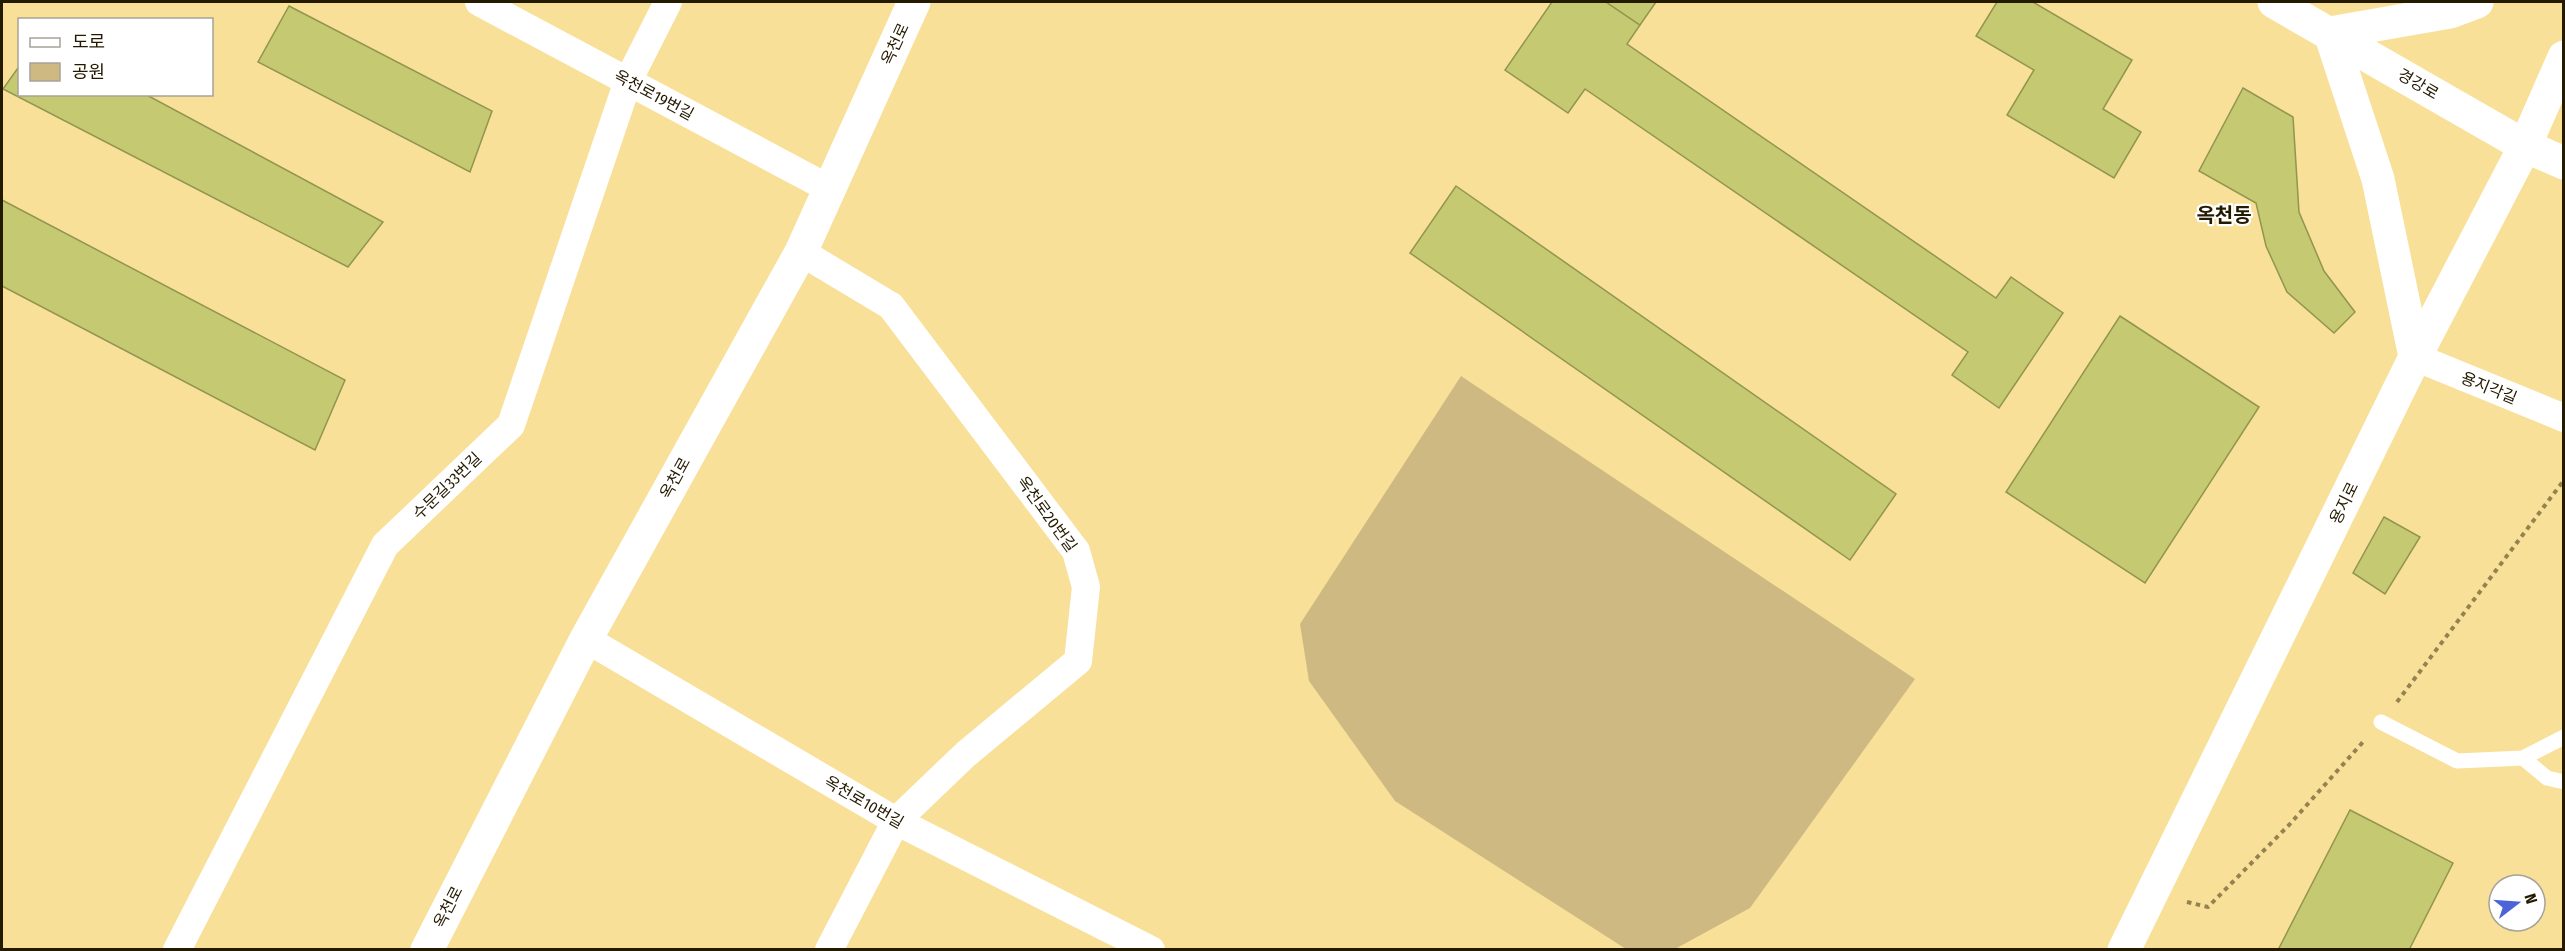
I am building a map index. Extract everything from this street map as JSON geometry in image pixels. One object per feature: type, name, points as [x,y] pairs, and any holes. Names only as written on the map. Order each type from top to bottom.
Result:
[{"type":"street","name":"옥천로19번길","points":[[479,2],[828,188]]},
{"type":"street","name":"수문길33번길","points":[[177,950],[384,545],[510,425],[628,81],[668,2]]},
{"type":"street","name":"옥천로","points":[[427,950],[586,639],[801,252],[914,2]]},
{"type":"street","name":"경강로","points":[[2274,2],[2525,146],[2564,163]]},
{"type":"street","points":[[2415,357],[2378,178],[2330,33],[2450,12],[2477,2]]},
{"type":"street","name":"용지로","points":[[2124,950],[2415,357],[2525,146],[2564,57]]},
{"type":"street","name":"옥천로20번길","points":[[801,252],[891,306],[1076,551],[1086,587],[1078,661],[966,754],[896,821],[830,950]]},
{"type":"street","name":"용지각길","points":[[2415,357],[2564,418]]},
{"type":"street","name":"옥천로10번길","points":[[586,639],[896,821],[1151,950]]},
{"type":"lane","points":[[2381,722],[2457,761],[2523,758],[2564,737]]},
{"type":"lane","points":[[2523,758],[2547,778],[2564,782]]},
{"type":"green space","points":[[1461,376],[1915,679],[1750,908],[1675,949],[1626,949],[1395,801],[1309,681],[1300,624]]},
{"type":"building","points":[[1552,2],[1606,2],[1640,25],[1627,44],[1996,298],[2011,277],[2063,313],[1999,408],[1952,375],[1968,352],[1585,89],[1568,113],[1505,70]]},
{"type":"building","points":[[1606,2],[1656,2],[1640,25]]},
{"type":"building","points":[[1997,2],[2033,2],[2132,60],[2103,109],[2141,132],[2114,178],[2007,115],[2034,70],[1976,36]]},
{"type":"building","points":[[289,6],[492,111],[470,172],[258,62]]},
{"type":"building","points":[[18,68],[18,96],[149,96],[383,222],[348,267],[3,89]]},
{"type":"building","points":[[2243,88],[2293,117],[2299,212],[2324,271],[2355,312],[2334,333],[2287,292],[2266,246],[2256,203],[2199,171]]},
{"type":"building","points":[[1456,186],[1896,494],[1850,560],[1410,253]]},
{"type":"building","points":[[2,200],[345,380],[315,450],[2,286]]},
{"type":"building","points":[[2120,316],[2259,407],[2145,583],[2006,492]]},
{"type":"building","points":[[2384,517],[2420,537],[2385,594],[2353,573]]},
{"type":"building","points":[[2350,810],[2453,863],[2409,950],[2278,950]]},
{"type":"district","name":"옥천동","points":[[2224,215]]}]
